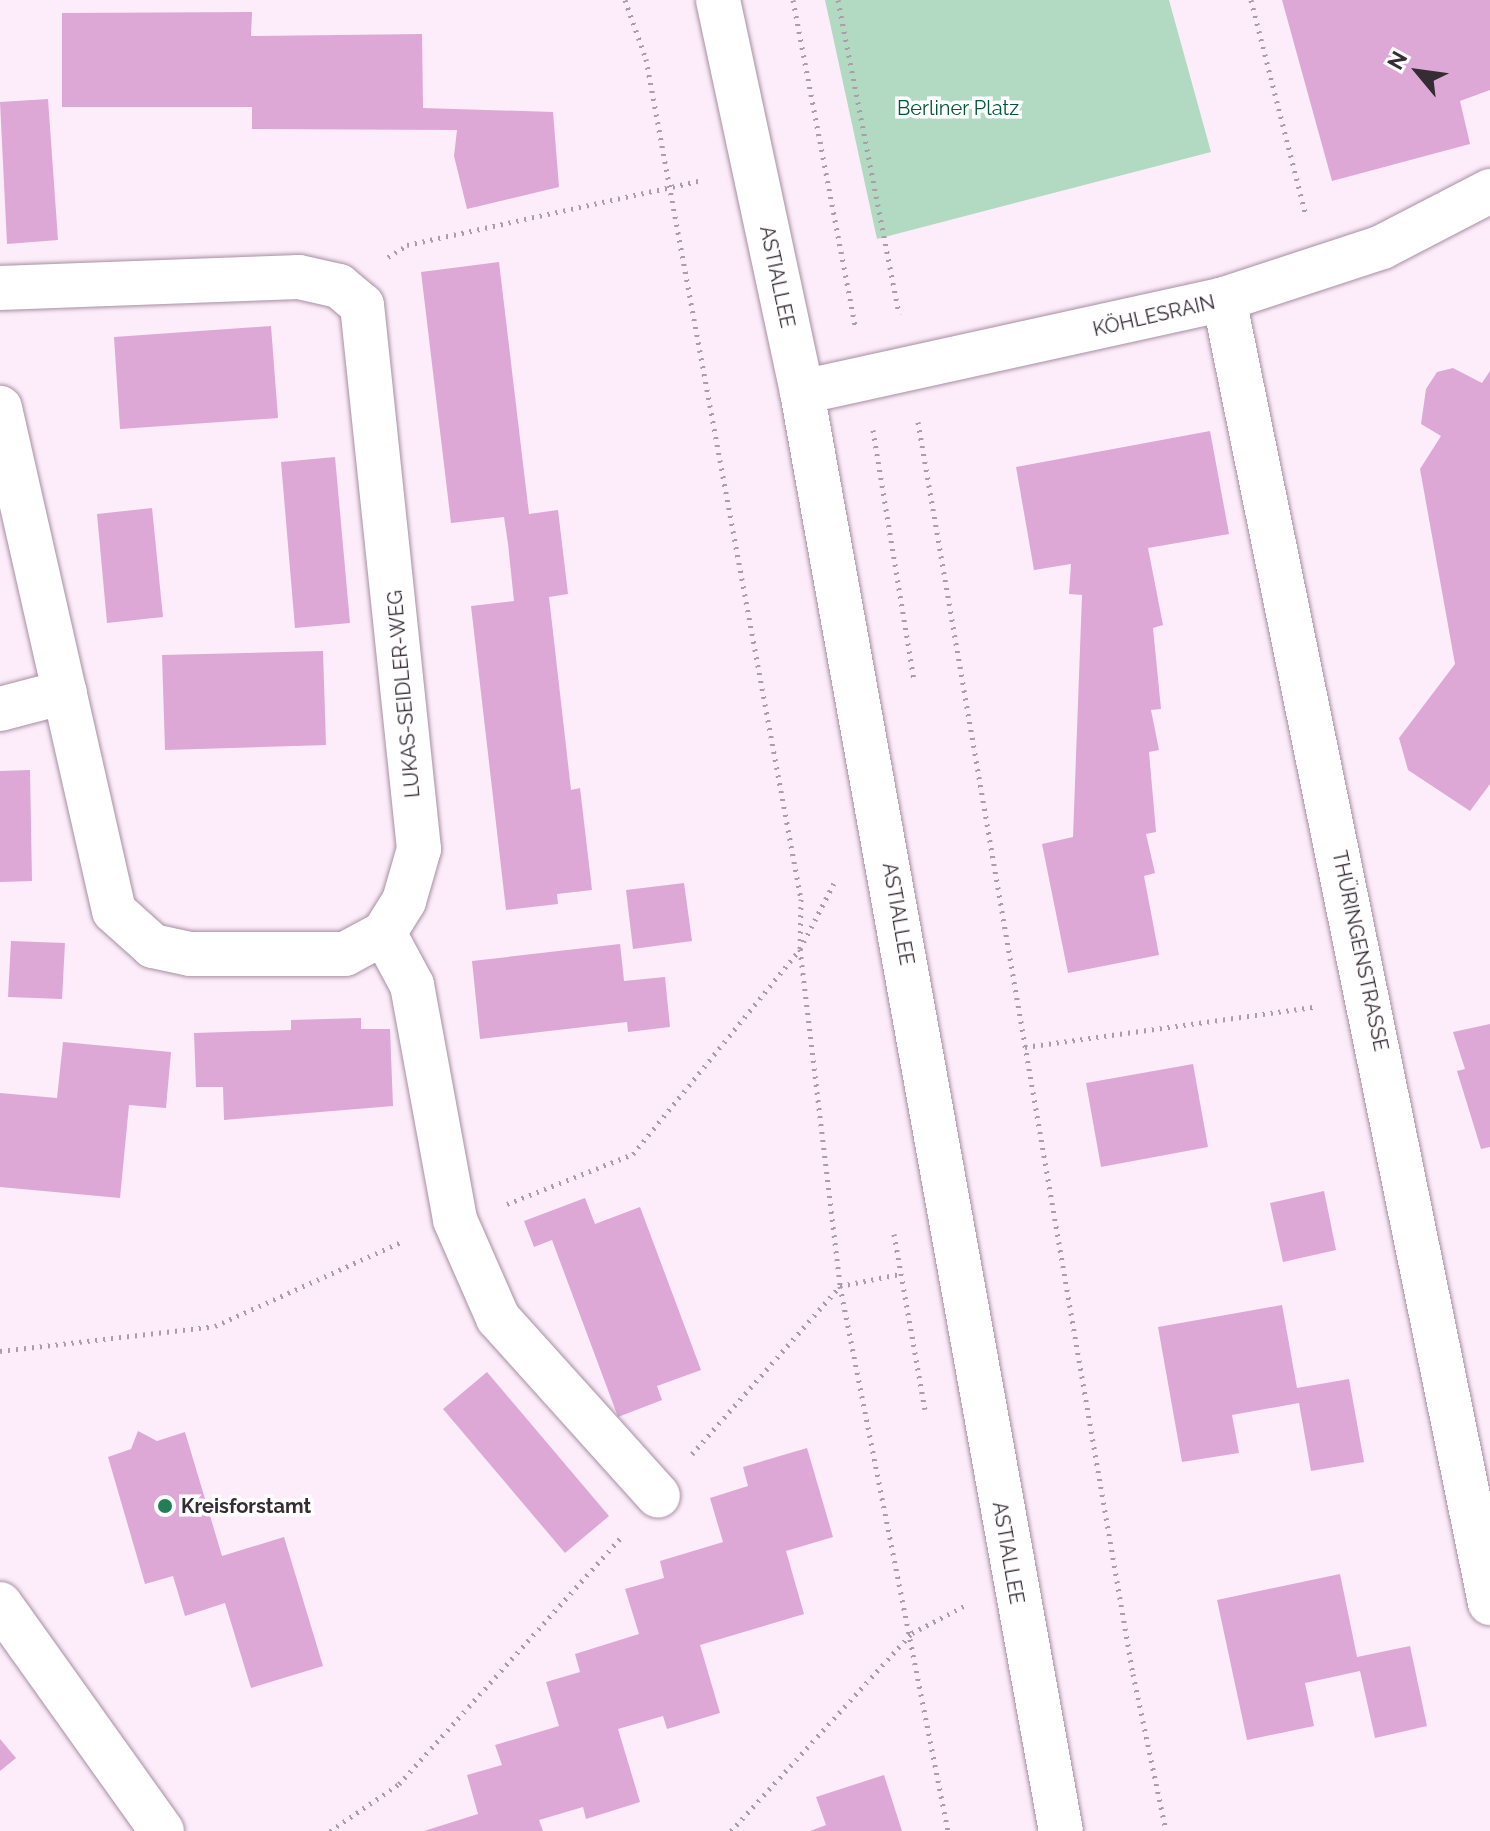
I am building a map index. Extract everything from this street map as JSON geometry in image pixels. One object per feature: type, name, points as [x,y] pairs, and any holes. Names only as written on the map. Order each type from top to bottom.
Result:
[{"type":"street","name":"ASTIALLEE","points":[[718,0],[802,392],[1061,1831]]},
{"type":"street","name":"KÖHLESRAIN","points":[[802,392],[911,373],[1224,299],[1320,270],[1490,191]]},
{"type":"street","points":[[0,288],[299,277],[339,286]]},
{"type":"street","name":"LUKAS-SEIDLER-WEG","points":[[339,286],[362,305],[369,330],[419,849],[404,901],[384,933]]},
{"type":"street","name":"THÜRINGENSTRASSE","points":[[1224,299],[1490,1603]]},
{"type":"street","points":[[0,408],[114,911],[132,933],[190,954],[345,954],[384,933],[412,985],[455,1220],[498,1318],[658,1496]]},
{"type":"street","points":[[0,709],[65,692]]},
{"type":"street","points":[[0,1604],[162,1831]]},
{"type":"path","points":[[625,0],[646,59],[801,899],[800,949],[840,1286],[912,1633],[948,1831]]},
{"type":"path","points":[[838,0],[911,373],[1025,1047],[1166,1831]]},
{"type":"path","points":[[1251,0],[1320,270]]},
{"type":"path","points":[[339,286],[407,245],[754,170]]},
{"type":"path","points":[[455,1220],[547,1192],[633,1154],[800,949],[838,874]]},
{"type":"path","points":[[1025,1047],[1249,1022]]},
{"type":"path","points":[[0,1351],[215,1326],[365,1257]]},
{"type":"path","points":[[658,1496],[840,1286],[900,1274]]},
{"type":"path","points":[[330,1831],[399,1784],[584,1578]]},
{"type":"path","points":[[731,1831],[912,1633],[962,1607]]},
{"type":"green space","name":"Berliner Platz","points":[[825,0],[1169,0],[1211,152],[877,239]]},
{"type":"building","points":[[1282,0],[1490,0],[1490,90],[1460,101],[1470,144],[1332,181]]},
{"type":"building","points":[[252,12],[251,36],[422,34],[423,108],[553,112],[559,187],[467,209],[454,156],[457,130],[252,129],[252,107],[62,107],[62,13]]},
{"type":"building","points":[[48,99],[58,240],[7,244],[0,102]]},
{"type":"building","points":[[499,262],[529,514],[558,510],[568,594],[549,597],[571,790],[580,788],[592,890],[557,894],[558,904],[506,910],[471,606],[514,601],[508,544],[504,517],[451,523],[421,272]]},
{"type":"building","points":[[271,326],[278,418],[120,429],[114,337]]},
{"type":"building","points":[[1453,368],[1482,383],[1490,371],[1490,784],[1470,811],[1408,770],[1399,738],[1455,664],[1420,469],[1441,436],[1421,424],[1426,389],[1437,372]]},
{"type":"building","points":[[1210,431],[1229,534],[1148,548],[1163,625],[1153,628],[1161,709],[1151,710],[1159,750],[1149,752],[1156,832],[1146,834],[1155,873],[1144,876],[1159,955],[1068,973],[1042,844],[1073,837],[1082,595],[1069,594],[1071,564],[1034,570],[1016,467]]},
{"type":"building","points":[[335,457],[350,623],[295,628],[281,462]]},
{"type":"building","points":[[152,508],[163,617],[107,623],[97,514]]},
{"type":"building","points":[[323,651],[326,745],[165,750],[162,655]]},
{"type":"building","points":[[30,770],[32,881],[0,882],[0,771]]},
{"type":"building","points":[[684,883],[692,941],[633,949],[626,890]]},
{"type":"building","points":[[11,941],[65,943],[62,999],[8,997]]},
{"type":"building","points":[[620,944],[624,981],[665,977],[670,1027],[628,1032],[627,1022],[480,1039],[472,961]]},
{"type":"building","points":[[361,1018],[361,1029],[390,1029],[393,1106],[224,1120],[223,1087],[196,1087],[194,1033],[291,1030],[291,1020]]},
{"type":"building","points":[[1490,1024],[1490,1147],[1481,1149],[1457,1071],[1465,1069],[1453,1032]]},
{"type":"building","points":[[63,1042],[171,1052],[166,1108],[129,1105],[120,1198],[0,1187],[0,1093],[57,1098]]},
{"type":"building","points":[[1193,1064],[1208,1147],[1101,1167],[1086,1083]]},
{"type":"building","points":[[1324,1191],[1336,1250],[1283,1262],[1270,1203]]},
{"type":"building","points":[[585,1198],[595,1224],[640,1207],[701,1370],[657,1386],[662,1400],[618,1417],[552,1240],[534,1247],[524,1221]]},
{"type":"building","points":[[1282,1305],[1297,1388],[1349,1379],[1364,1462],[1311,1471],[1299,1403],[1232,1415],[1239,1453],[1182,1462],[1158,1327]]},
{"type":"building","points":[[487,1372],[609,1516],[565,1553],[443,1409]]},
{"type":"building","points":[[138,1431],[157,1441],[185,1432],[222,1556],[284,1537],[323,1666],[251,1688],[225,1603],[185,1616],[173,1576],[145,1584],[108,1457],[131,1449]]},
{"type":"building","points":[[807,1448],[833,1537],[786,1551],[804,1614],[700,1645],[720,1713],[667,1729],[663,1716],[618,1729],[640,1802],[586,1819],[583,1807],[539,1820],[543,1831],[424,1831],[478,1814],[467,1775],[502,1765],[495,1745],[559,1726],[546,1682],[580,1672],[575,1654],[639,1634],[625,1589],[664,1578],[660,1561],[723,1542],[710,1498],[748,1486],[743,1467]]},
{"type":"building","points":[[1340,1574],[1357,1657],[1410,1646],[1427,1726],[1375,1738],[1360,1671],[1305,1683],[1314,1726],[1247,1740],[1217,1600]]},
{"type":"building","points":[[0,1739],[16,1758],[0,1771]]},
{"type":"building","points":[[884,1775],[902,1831],[810,1831],[826,1825],[816,1797]]},
{"type":"place","name":"Kreisforstamt","points":[[165,1506]]}]
